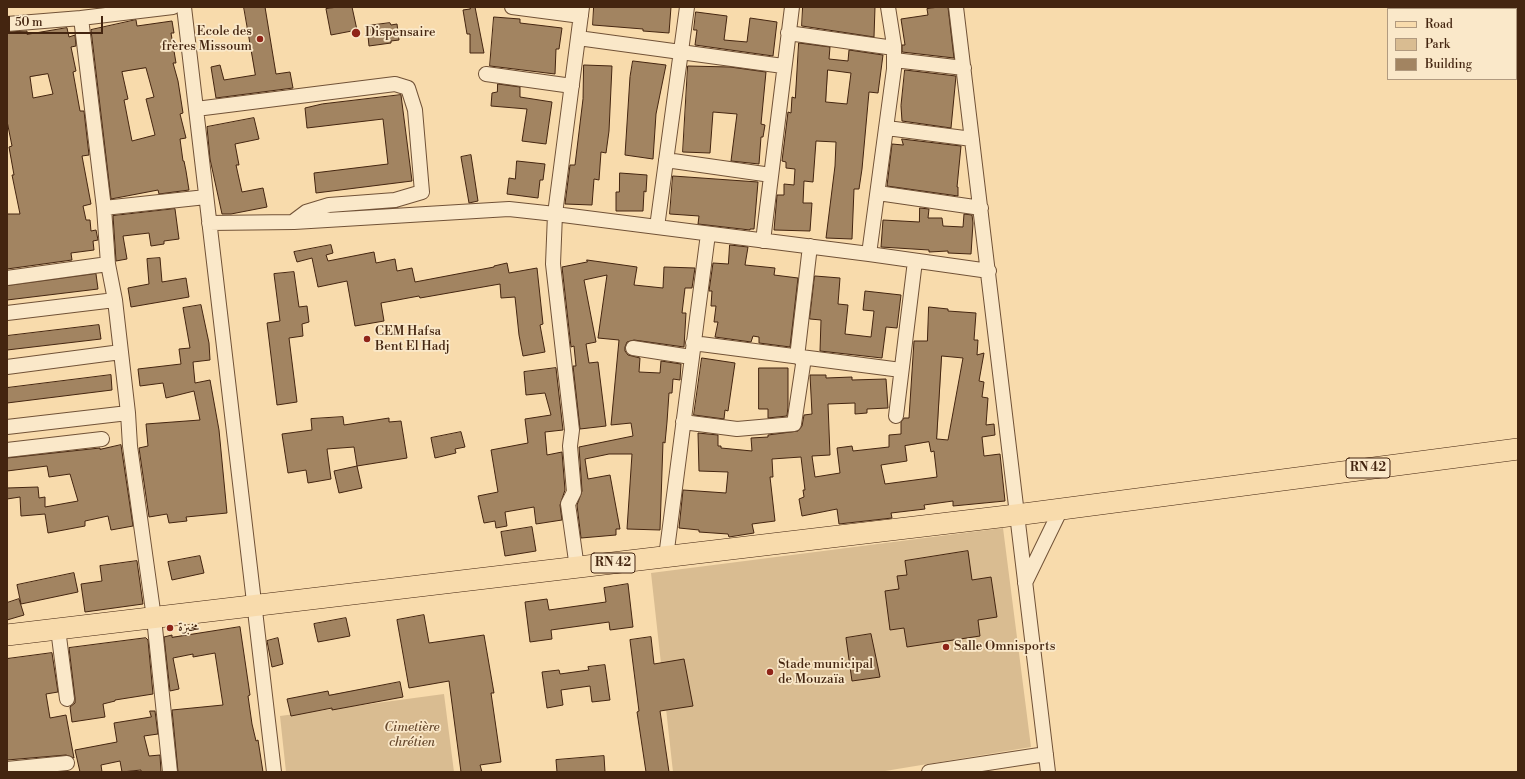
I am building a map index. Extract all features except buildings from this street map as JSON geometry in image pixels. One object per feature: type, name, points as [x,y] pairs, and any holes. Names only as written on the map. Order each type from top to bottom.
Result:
[{"type":"main road","name":"RN 42","points":[[7,635],[1016,515],[1518,449]]},
{"type":"street","points":[[7,24],[81,18],[173,7]]},
{"type":"street","points":[[184,7],[274,772]]},
{"type":"street","points":[[512,7],[581,12],[555,214],[553,264],[572,430],[570,446],[574,492],[568,504],[577,568]]},
{"type":"street","points":[[657,227],[687,7]]},
{"type":"street","points":[[763,241],[792,7]]},
{"type":"street","points":[[869,254],[894,69],[894,54],[888,7]]},
{"type":"street","points":[[956,7],[989,271],[1016,515],[1048,772]]},
{"type":"street","points":[[81,18],[104,208],[108,264],[115,300],[128,413],[130,446],[154,618],[170,772]]},
{"type":"street","points":[[788,33],[964,68]]},
{"type":"street","points":[[578,38],[784,66]]},
{"type":"street","points":[[486,74],[572,86]]},
{"type":"street","points":[[196,109],[396,84],[408,88],[415,110],[422,192],[395,200],[328,205],[306,212],[294,222]]},
{"type":"street","points":[[887,128],[972,139]]},
{"type":"street","points":[[666,160],[771,175]]},
{"type":"street","points":[[878,193],[981,208]]},
{"type":"street","points":[[104,208],[206,197]]},
{"type":"street","points":[[209,223],[294,222],[509,209],[810,246],[989,271]]},
{"type":"street","points":[[666,557],[708,234]]},
{"type":"street","points":[[683,422],[737,429],[794,424],[810,246]]},
{"type":"street","points":[[896,416],[915,260]]},
{"type":"street","points":[[7,278],[108,264]]},
{"type":"street","points":[[7,313],[115,300]]},
{"type":"street","points":[[633,348],[801,357],[901,370]]},
{"type":"street","points":[[7,367],[121,352]]},
{"type":"street","points":[[7,427],[128,413]]},
{"type":"street","points":[[7,450],[102,439]]},
{"type":"street","points":[[1025,583],[1061,509]]},
{"type":"street","points":[[58,629],[68,699]]},
{"type":"street","points":[[929,772],[1046,754]]},
{"type":"street","points":[[7,769],[67,763]]},
{"type":"green space","points":[[1003,528],[1031,747],[879,772],[673,772],[651,573]]},
{"type":"green space","name":"Cimetière chrétien","points":[[444,694],[454,772],[286,772],[280,716]]},
{"type":"place","name":"Dispensaire","points":[[356,33]]},
{"type":"place","name":"Ecole des frères Missoum","points":[[260,39]]},
{"type":"place","name":"CEM Hafsa Bent El Hadj","points":[[367,339]]},
{"type":"place","name":"مخبزة","points":[[170,628]]},
{"type":"place","name":"Salle Omnisports","points":[[946,647]]},
{"type":"place","name":"Stade municipal de Mouzaïa","points":[[770,672]]}]
